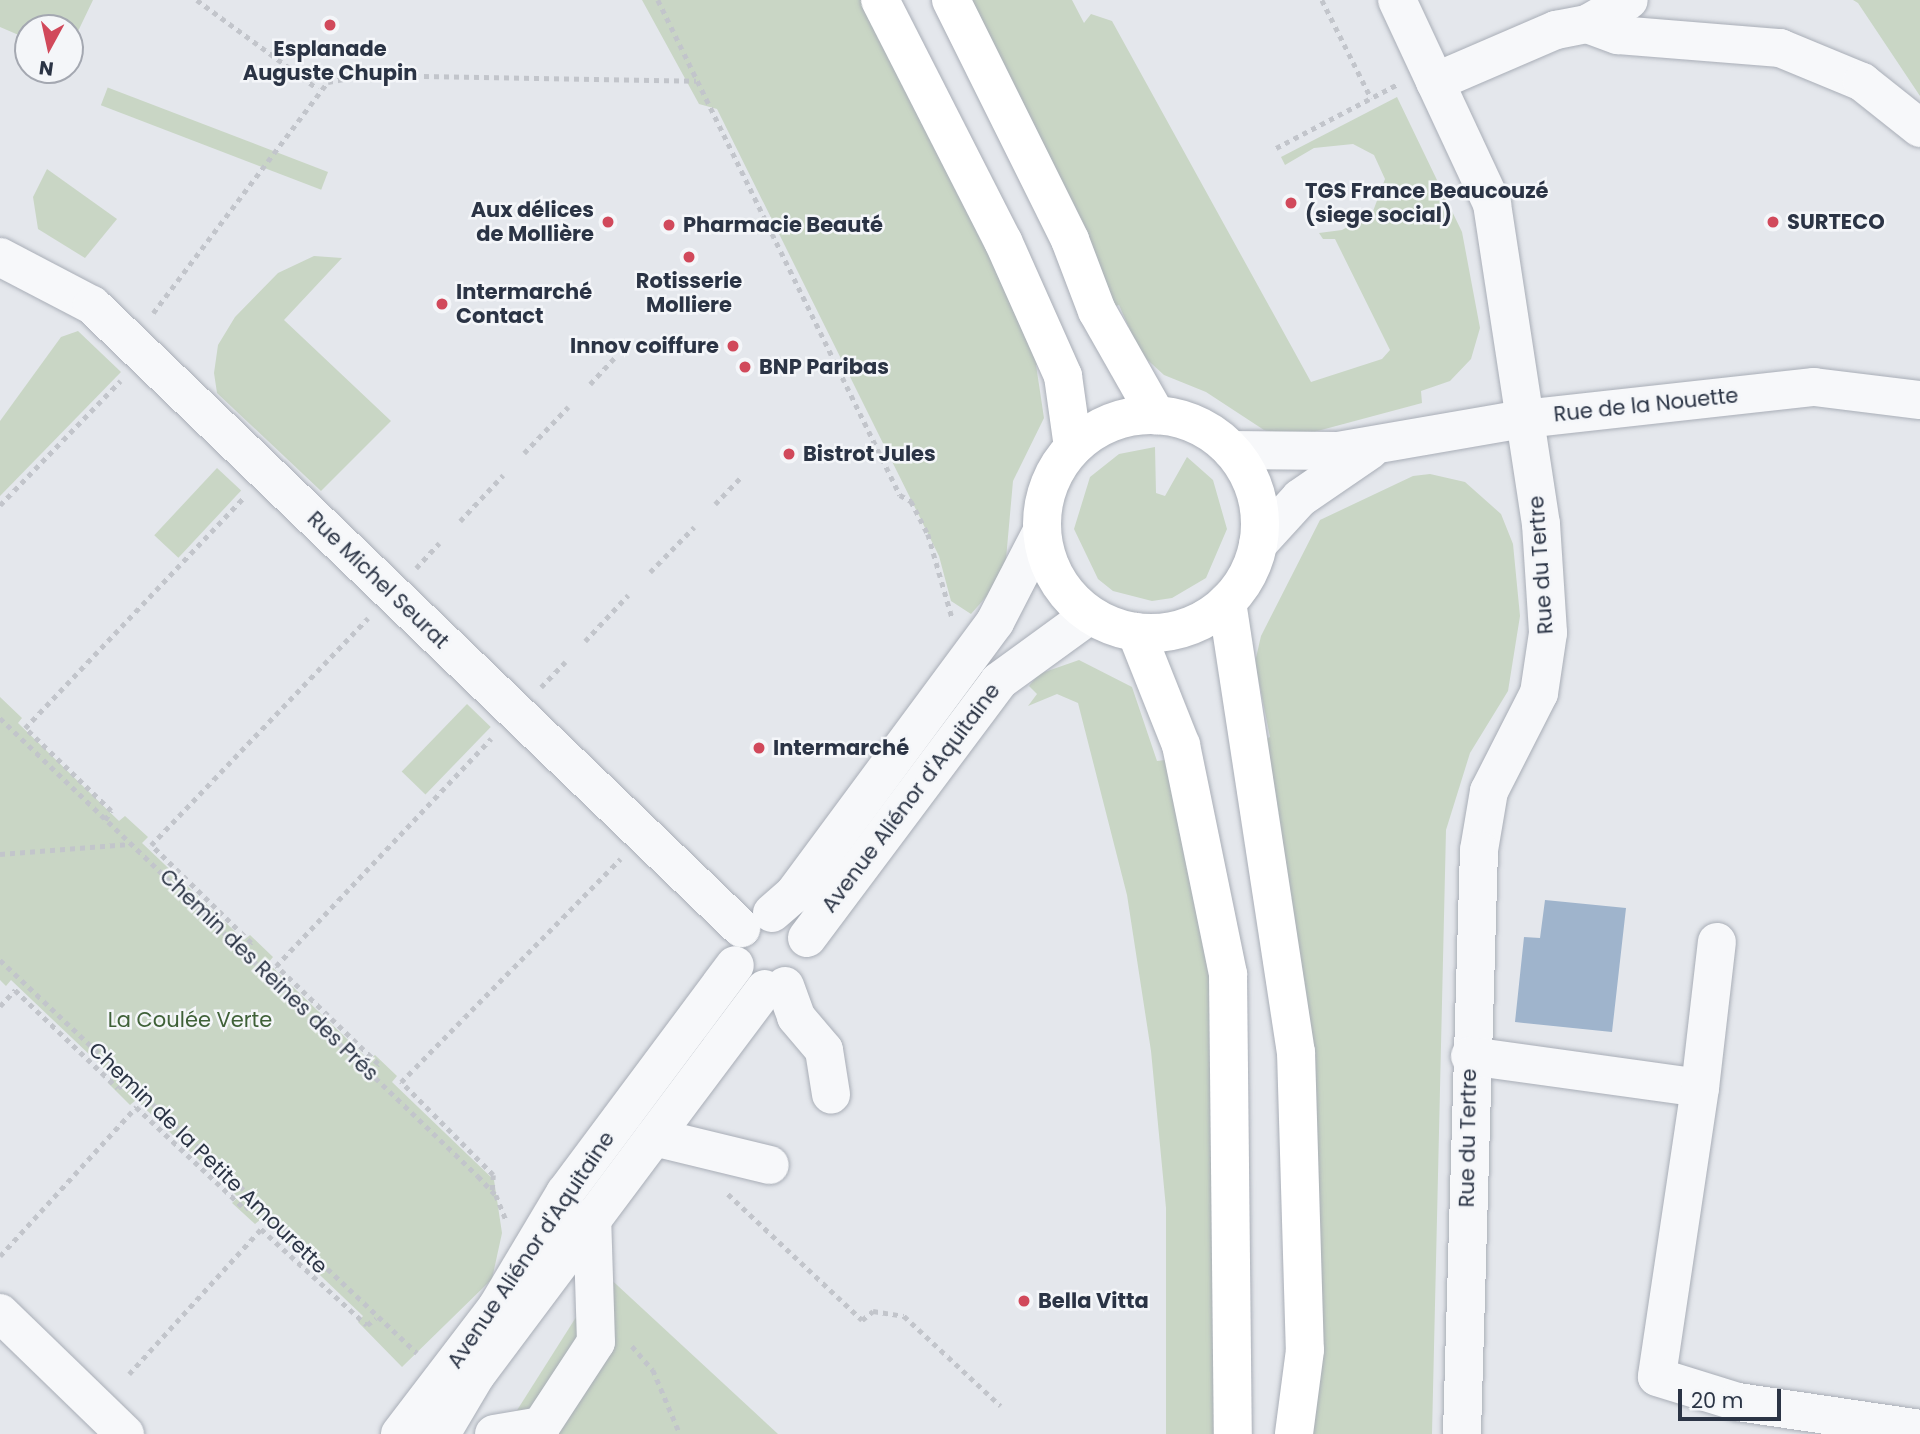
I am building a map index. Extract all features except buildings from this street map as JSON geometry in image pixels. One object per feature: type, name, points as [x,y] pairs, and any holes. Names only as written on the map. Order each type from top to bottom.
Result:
[{"type":"main road","points":[[880,0],[1003,241],[1063,376],[1073,447]]},
{"type":"main road","points":[[951,0],[1070,240],[1097,311],[1157,415]]},
{"type":"main road","points":[[1157,415],[1202,428],[1231,450],[1257,499],[1258,544],[1247,576],[1227,602],[1185,627],[1136,632],[1090,615],[1056,578],[1042,531],[1048,486],[1073,447],[1111,422],[1157,415]]},
{"type":"main road","points":[[1227,602],[1296,1052],[1305,1350],[1294,1434]]},
{"type":"main road","points":[[1136,632],[1181,745],[1228,974],[1233,1434]]},
{"type":"street","name":"Rue du Tertre","points":[[1397,0],[1418,82],[1492,204],[1541,524],[1548,633],[1539,693],[1500,764],[1483,816],[1470,1056],[1462,1434]]},
{"type":"street","points":[[1418,82],[1556,30],[1587,24],[1629,0]]},
{"type":"street","points":[[1587,24],[1618,35],[1780,48],[1862,82],[1920,128]]},
{"type":"street","name":"Rue Michel Seurat","points":[[0,257],[92,305],[756,920]]},
{"type":"street","name":"Rue de la Nouette","points":[[1231,450],[1301,454],[1374,446],[1524,419],[1814,387],[1920,400]]},
{"type":"street","name":"Rue de la Nouette","points":[[1258,544],[1300,498],[1374,446]]},
{"type":"street","name":"Avenue Aliénor d'Aquitaine","points":[[756,920],[793,895],[995,622],[1042,531]]},
{"type":"street","name":"Avenue Aliénor d'Aquitaine","points":[[807,938],[999,681],[1090,615]]},
{"type":"street","points":[[775,987],[807,964],[807,938],[793,920],[756,920],[735,965],[747,981],[775,987],[824,1050],[831,1094]]},
{"type":"street","points":[[1717,942],[1700,1088],[1657,1377],[1738,1402],[1920,1429]]},
{"type":"street","name":"Avenue Aliénor d'Aquitaine","points":[[400,1434],[497,1307],[565,1193],[735,965]]},
{"type":"street","name":"Avenue Aliénor d'Aquitaine","points":[[441,1434],[592,1217],[775,987]]},
{"type":"street","points":[[1470,1056],[1700,1088]]},
{"type":"street","points":[[654,1137],[770,1165]]},
{"type":"street","points":[[494,1434],[541,1426],[596,1342],[592,1217]]},
{"type":"street","points":[[0,1313],[125,1434]]},
{"type":"path","points":[[197,0],[318,89]]},
{"type":"path","points":[[658,0],[900,495],[911,500],[928,534],[955,625]]},
{"type":"path","points":[[1322,0],[1371,98]]},
{"type":"path","points":[[147,324],[318,89],[342,76],[696,81]]},
{"type":"path","points":[[1276,148],[1371,98],[1418,82]]},
{"type":"path","points":[[590,384],[615,357]]},
{"type":"path","points":[[0,505],[129,374]]},
{"type":"path","points":[[524,453],[568,407]]},
{"type":"path","points":[[460,521],[503,475]]},
{"type":"path","points":[[715,504],[742,476]]},
{"type":"path","points":[[105,820],[111,811],[25,728],[251,490]]},
{"type":"path","points":[[650,572],[694,527]]},
{"type":"path","points":[[409,575],[439,543]]},
{"type":"path","points":[[585,641],[628,595]]},
{"type":"path","points":[[244,951],[251,943],[151,845],[372,614]]},
{"type":"path","points":[[534,695],[565,662]]},
{"type":"path","name":"Chemin des Reines des Prés","points":[[0,718],[492,1190],[507,1224]]},
{"type":"path","points":[[370,1072],[378,1063],[276,966],[497,733]]},
{"type":"path","points":[[0,854],[130,844]]},
{"type":"path","points":[[492,1190],[494,1175],[401,1082],[628,851]]},
{"type":"path","name":"Chemin de la Petite Amourette","points":[[0,960],[418,1355]]},
{"type":"path","points":[[0,1006],[15,990],[118,1088],[128,1081]]},
{"type":"path","points":[[0,1256],[136,1107],[244,1209],[254,1202]]},
{"type":"path","points":[[719,1152],[722,1189],[847,1307],[862,1320],[873,1311],[904,1315],[1001,1406]]},
{"type":"path","points":[[129,1374],[261,1229],[367,1325],[376,1318]]},
{"type":"path","points":[[596,1321],[644,1354],[680,1434]]},
{"type":"green space","points":[[0,0],[93,0],[84,19],[84,14],[14,14],[14,33],[0,27]]},
{"type":"green space","points":[[642,0],[861,0],[922,113],[1042,361],[1036,365],[1044,418],[1013,481],[1006,559],[992,590],[971,614],[951,601],[939,556],[717,109],[699,104]]},
{"type":"green space","points":[[961,0],[1072,0],[1084,23],[1091,14],[1112,21],[1311,382],[1382,359],[1390,350],[1335,239],[1323,239],[1319,233],[1342,230],[1372,214],[1385,179],[1374,155],[1353,144],[1314,148],[1285,165],[1281,157],[1397,97],[1462,232],[1480,328],[1471,359],[1450,381],[1421,391],[1422,403],[1295,437],[1264,430],[1206,392],[1164,375],[1140,353],[1119,305],[1109,308]]},
{"type":"green space","points":[[1853,0],[1920,0],[1920,96],[1858,3]]},
{"type":"green space","points":[[108,87],[328,172],[321,190],[101,105]]},
{"type":"green space","points":[[47,169],[117,219],[85,258],[38,229],[33,197]]},
{"type":"green space","points":[[314,256],[342,258],[284,320],[391,421],[321,491],[217,393],[214,373],[218,345],[235,317],[278,273]]},
{"type":"green space","points":[[78,331],[121,372],[0,496],[0,421],[61,337]]},
{"type":"green space","points":[[1155,447],[1156,493],[1165,496],[1187,457],[1213,480],[1227,529],[1206,578],[1172,598],[1152,601],[1113,591],[1098,579],[1074,529],[1090,477],[1119,454]]},
{"type":"green space","points":[[217,468],[241,491],[178,558],[154,535]]},
{"type":"green space","points":[[1430,474],[1465,482],[1501,514],[1513,544],[1520,616],[1508,691],[1470,753],[1446,830],[1432,1434],[1303,1434],[1259,743],[1270,737],[1255,662],[1261,636],[1320,520],[1413,476]]},
{"type":"green space","points":[[1079,660],[1132,687],[1157,761],[1174,759],[1209,969],[1220,1434],[1166,1434],[1166,1208],[1151,1051],[1127,895],[1078,703],[1057,694],[1028,706],[1037,694],[1029,686],[1039,674]]},
{"type":"green space","name":"La Coulée Verte","points":[[0,697],[22,718],[18,723],[119,821],[125,816],[148,837],[142,843],[244,940],[250,935],[273,957],[268,963],[369,1060],[375,1055],[397,1076],[392,1082],[494,1180],[502,1233],[492,1279],[402,1367],[358,1322],[363,1316],[261,1219],[255,1224],[232,1203],[238,1197],[136,1100],[130,1105],[108,1083],[113,1077],[11,980],[6,986],[0,980]]},
{"type":"green space","points":[[467,704],[491,727],[425,795],[402,772]]},
{"type":"green space","points":[[604,1273],[778,1434],[502,1434]]},
{"type":"water","points":[[1545,900],[1626,908],[1612,1032],[1515,1022],[1524,937],[1540,938]]},
{"type":"place","name":"Esplanade Auguste Chupin","points":[[330,25]]},
{"type":"place","name":"TGS France Beaucouzé (siege social)","points":[[1291,203]]},
{"type":"place","name":"Aux délices de Mollière","points":[[608,222]]},
{"type":"place","name":"SURTECO","points":[[1773,222]]},
{"type":"place","name":"Pharmacie Beauté","points":[[669,225]]},
{"type":"place","name":"Rotisserie Molliere","points":[[689,257]]},
{"type":"place","name":"Intermarché Contact","points":[[442,304]]},
{"type":"place","name":"Innov coiffure","points":[[733,346]]},
{"type":"place","name":"BNP Paribas","points":[[745,367]]},
{"type":"place","name":"Bistrot Jules","points":[[789,454]]},
{"type":"place","name":"Intermarché","points":[[759,748]]},
{"type":"place","name":"Bella Vitta","points":[[1024,1301]]}]
